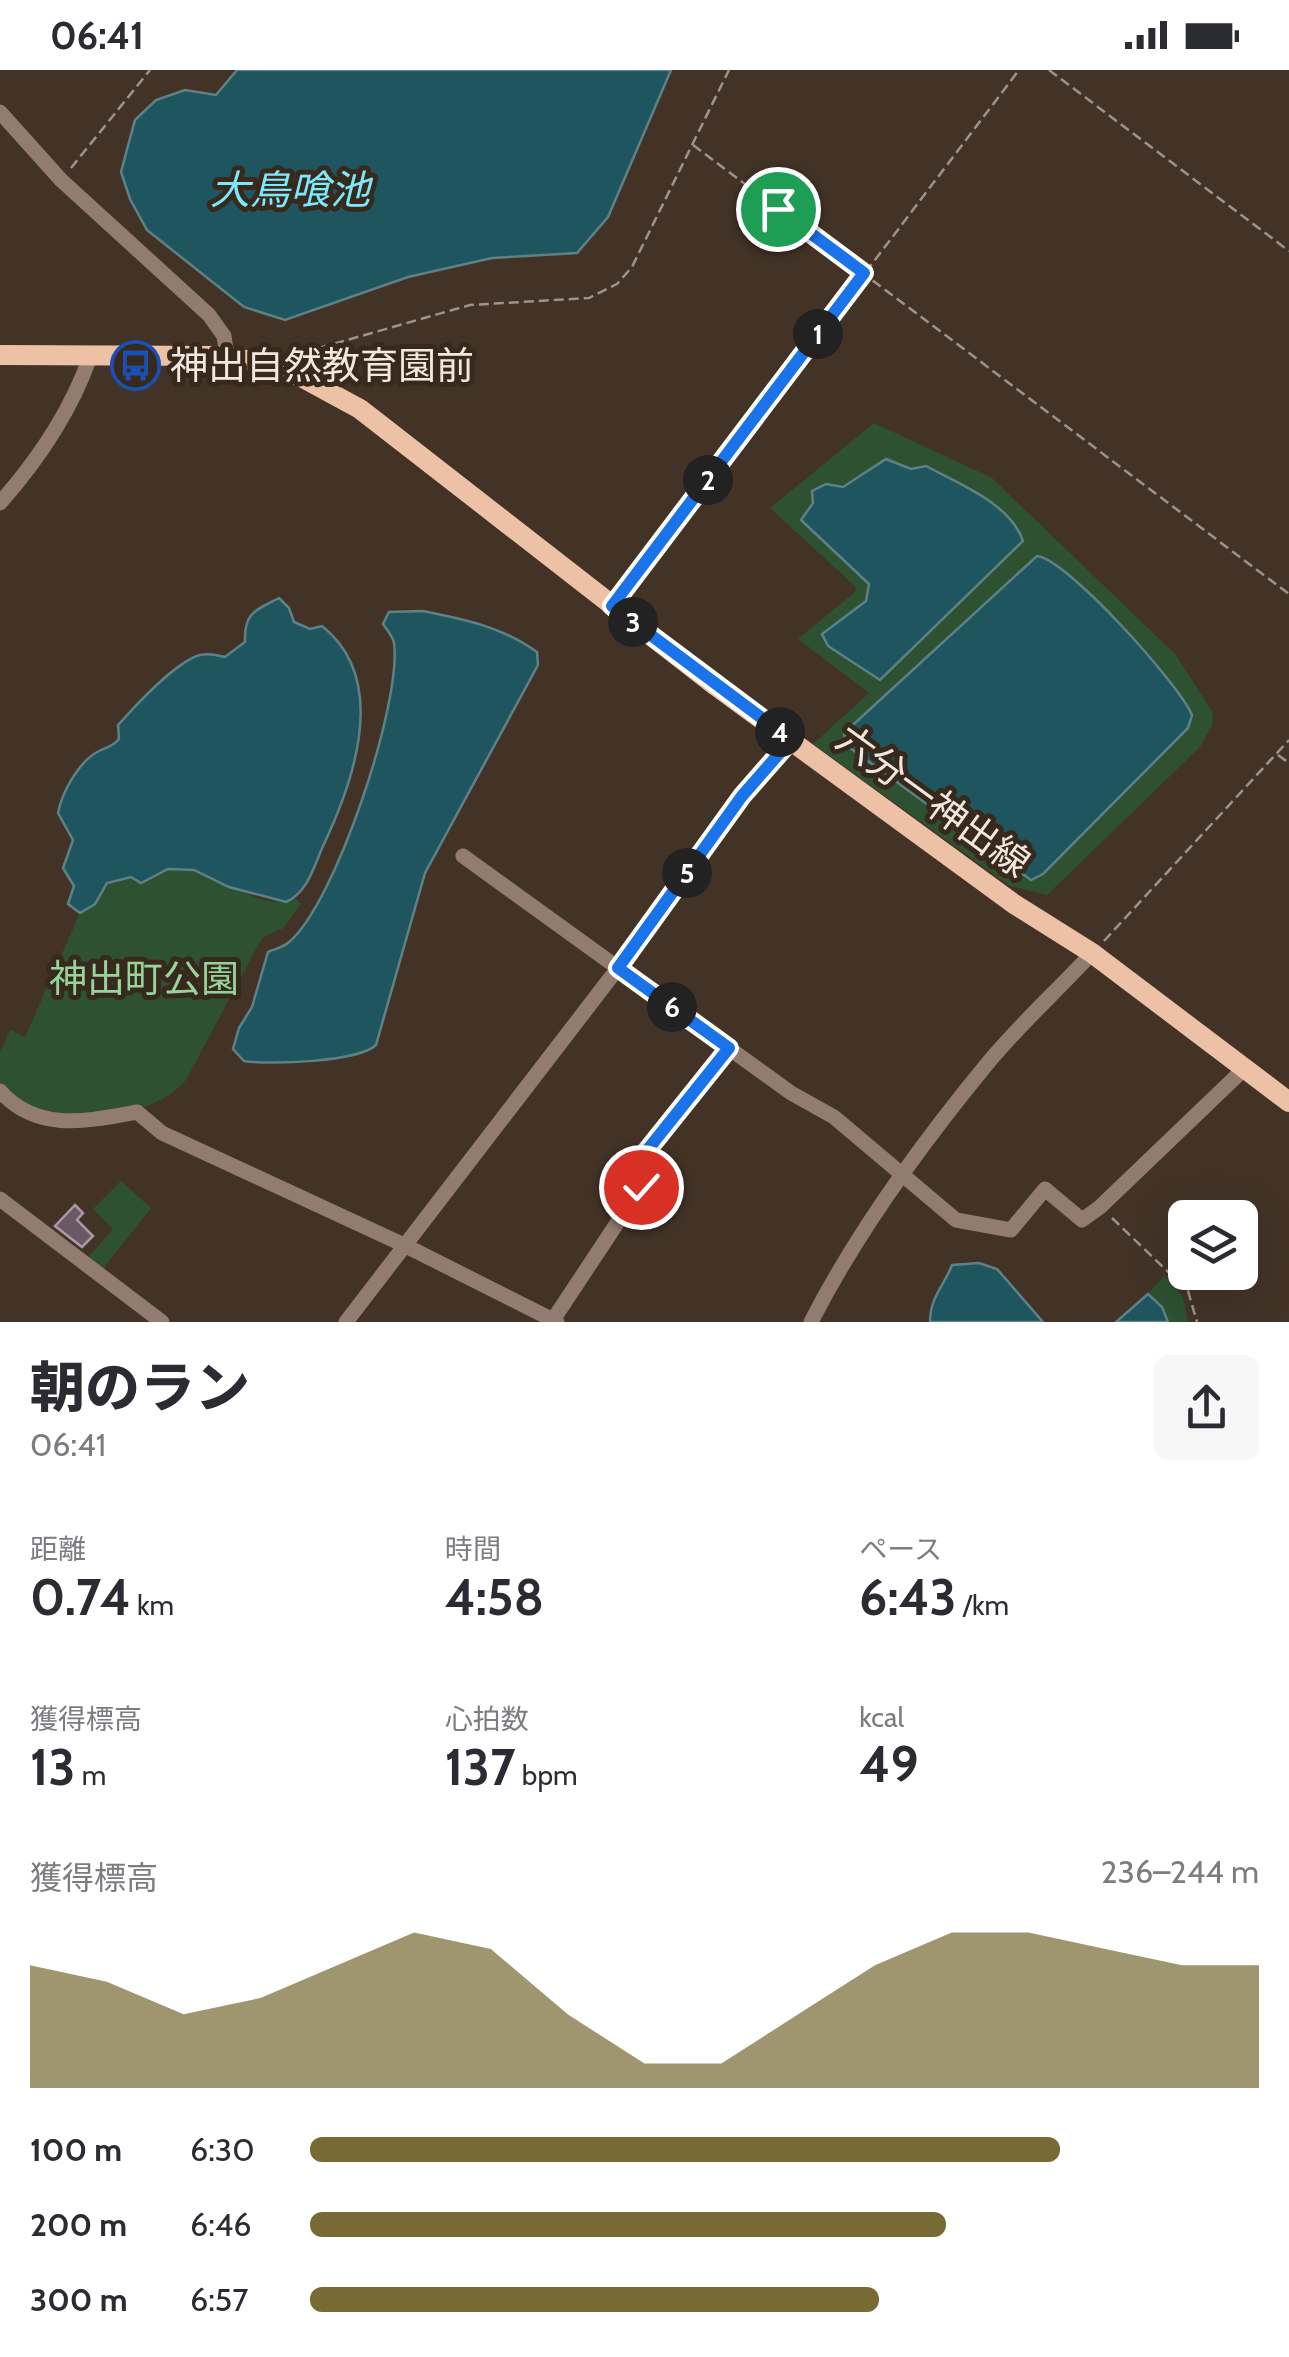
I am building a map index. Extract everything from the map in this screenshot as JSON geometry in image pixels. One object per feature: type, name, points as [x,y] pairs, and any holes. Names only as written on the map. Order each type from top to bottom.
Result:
[{"type":"main road","name":"六分一神出線","points":[[0,355],[227,356],[274,366],[331,391],[360,409],[791,740],[1022,910],[1092,953],[1289,1102]]},
{"type":"street","points":[[0,112],[61,180],[210,315],[224,336],[227,356]]},
{"type":"street","points":[[0,503],[25,475],[78,392],[90,357]]},
{"type":"street","points":[[346,1322],[618,968],[742,796],[791,740]]},
{"type":"street","points":[[463,856],[791,1092],[834,1116],[956,1220],[1012,1230],[1044,1189],[1082,1220],[1244,1069]]},
{"type":"street","points":[[811,1322],[842,1265],[903,1174],[988,1062],[1092,953]]},
{"type":"street","points":[[0,1091],[15,1107],[42,1120],[94,1120],[138,1112],[162,1133],[404,1245],[555,1321],[641,1187],[629,1173],[729,1048]]},
{"type":"street","points":[[0,1199],[162,1322]]},
{"type":"path","points":[[61,180],[150,70]]},
{"type":"path","points":[[274,366],[298,352],[470,305],[589,298],[616,284],[632,267],[729,70]]},
{"type":"path","points":[[612,606],[1019,70]]},
{"type":"path","points":[[1049,70],[1289,250]]},
{"type":"path","points":[[693,145],[1289,594]]},
{"type":"path","points":[[1092,953],[1289,740]]},
{"type":"path","points":[[1277,754],[1289,764]]},
{"type":"path","points":[[1100,1207],[1188,1291],[1197,1322]]},
{"type":"green space","points":[[874,423],[992,478],[1176,655],[1213,713],[1212,725],[1200,747],[1047,895],[1010,886],[813,744],[869,693],[798,639],[855,592],[856,587],[770,508]],"holes":[[[886,459],[911,470],[926,466],[982,496],[1007,516],[1023,541],[880,680],[866,601],[869,584],[801,520],[813,503]],[[1044,556],[1082,587],[1148,653],[1192,715],[1187,728],[1043,874],[1031,880],[846,745],[844,734]]]},
{"type":"green space","name":"神出町公園","points":[[168,869],[193,870],[256,898],[295,898],[301,904],[283,928],[262,938],[186,1080],[172,1093],[120,1113],[42,1119],[0,1089],[0,1052],[10,1030],[25,1037],[80,913],[95,904],[107,883],[131,877],[141,883]]},
{"type":"green space","points":[[121,1181],[151,1208],[102,1270],[87,1259],[113,1229],[93,1209]]},
{"type":"green space","points":[[1164,1276],[1168,1290],[1177,1290],[1183,1297],[1188,1322],[1168,1322],[1162,1306],[1148,1294]]},
{"type":"water","name":"大鳥喰池","points":[[237,70],[671,70],[608,217],[577,253],[492,258],[408,277],[285,320],[244,307],[147,230],[121,172],[135,120],[156,100],[185,90],[216,95]]},
{"type":"water","points":[[886,459],[911,469],[926,466],[982,496],[1007,516],[1023,541],[880,680],[828,646],[822,634],[866,601],[869,584],[801,520],[813,503],[812,491],[826,484],[843,487]]},
{"type":"water","points":[[1037,556],[1052,562],[1096,599],[1167,678],[1192,715],[1188,728],[1043,874],[1031,880],[846,745],[844,733]]},
{"type":"water","points":[[279,598],[289,608],[294,622],[310,629],[322,626],[343,648],[355,674],[360,702],[360,732],[345,792],[305,885],[286,902],[229,887],[194,870],[168,869],[141,883],[131,877],[107,883],[95,904],[80,913],[68,904],[74,886],[63,868],[73,840],[58,813],[73,778],[92,756],[119,739],[118,725],[168,675],[200,655],[225,657],[245,642],[246,625],[252,614]]},
{"type":"water","points":[[423,611],[510,636],[537,652],[538,665],[425,873],[376,1045],[333,1059],[244,1061],[233,1049],[239,1028],[252,1007],[268,952],[287,944],[307,921],[345,847],[362,801],[394,672],[394,643],[383,624],[389,612]]},
{"type":"water","points":[[979,1263],[997,1269],[1043,1322],[930,1322],[935,1299],[952,1265]]},
{"type":"water","points":[[1148,1294],[1162,1307],[1168,1322],[1116,1322]]},
{"type":"building","points":[[75,1205],[83,1213],[77,1220],[93,1236],[82,1247],[55,1226]]},
{"type":"place","name":"神出自然教育園前","points":[[135,366]]},
{"type":"route","points":[[641,1187],[629,1173],[729,1048],[618,968],[742,796],[791,740],[612,606],[864,273],[778,209]]}]
